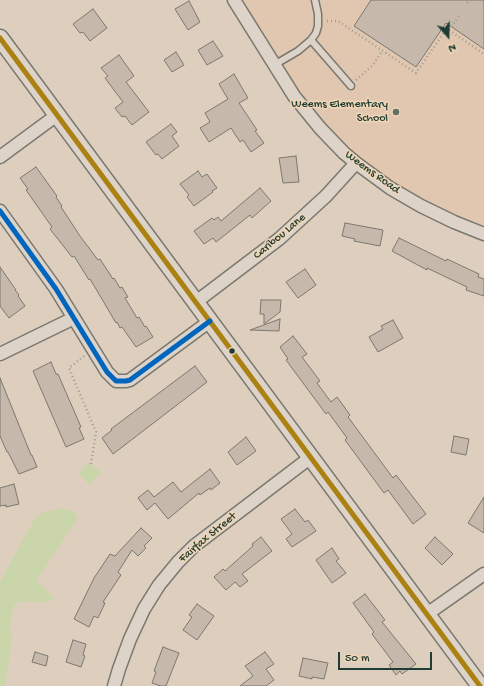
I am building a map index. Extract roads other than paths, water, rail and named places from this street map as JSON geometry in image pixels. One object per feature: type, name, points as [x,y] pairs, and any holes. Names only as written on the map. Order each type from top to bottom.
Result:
[{"type":"main road","points":[[0,38],[480,686]]},
{"type":"street","name":"Weems Road","points":[[234,0],[294,96],[320,128],[356,164],[390,188],[421,206],[454,222],[484,234]]},
{"type":"street","points":[[0,157],[57,115]]},
{"type":"street","name":"Caribou Lane","points":[[196,302],[279,239],[326,196],[356,164]]},
{"type":"street","points":[[0,211],[56,289],[107,372],[116,381],[126,381],[210,321]]},
{"type":"street","points":[[0,354],[74,318]]},
{"type":"street","name":"Fairfax Street","points":[[114,686],[130,639],[144,609],[159,585],[178,562],[194,546],[311,457]]},
{"type":"street","points":[[427,614],[484,574]]},
{"type":"lane","points":[[274,65],[298,51],[311,40],[316,33],[318,21],[315,0]]},
{"type":"lane","points":[[311,40],[351,85]]},
{"type":"place","name":"Weems Elementary School","points":[[396,112]]}]
